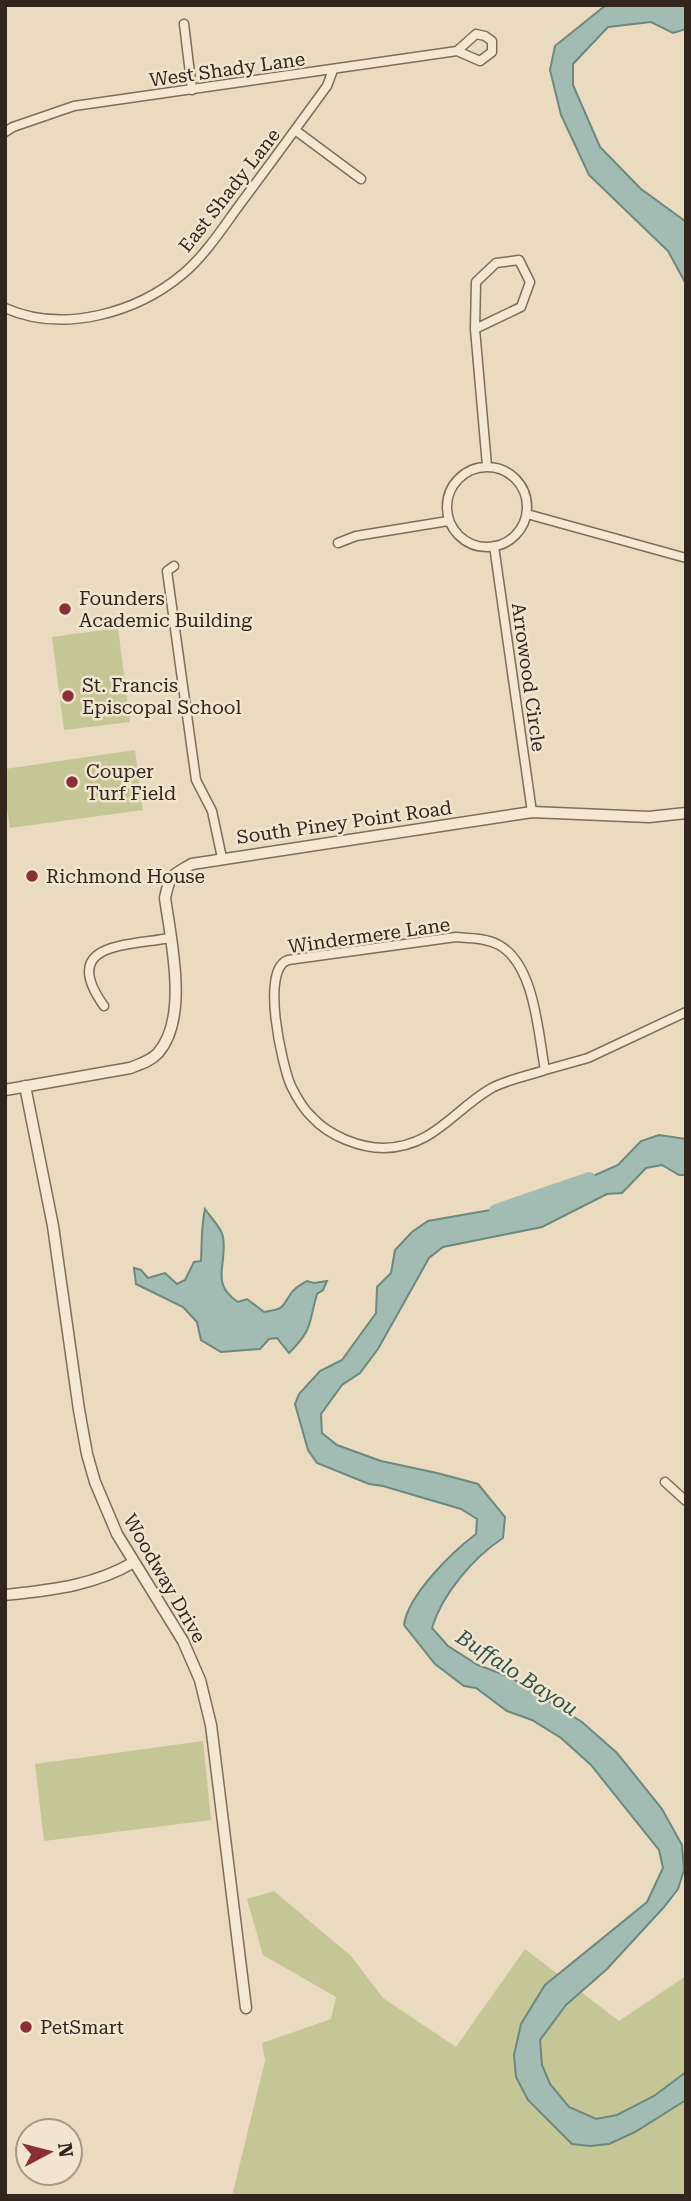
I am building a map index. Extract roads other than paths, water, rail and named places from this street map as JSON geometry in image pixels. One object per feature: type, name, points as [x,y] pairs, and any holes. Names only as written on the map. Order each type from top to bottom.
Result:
[{"type":"street","points":[[184,24],[192,90]]},
{"type":"street","name":"West Shady Lane","points":[[5,132],[74,106],[457,51]]},
{"type":"street","name":"East Shady Lane","points":[[5,308],[21,315],[65,320],[115,313],[160,291],[186,272],[215,237],[327,86],[333,70]]},
{"type":"street","points":[[295,130],[360,179]]},
{"type":"street","points":[[475,329],[521,307],[530,282],[519,260],[496,263],[477,282],[475,329],[487,466]]},
{"type":"street","points":[[487,466],[502,469],[517,480],[526,499],[527,514],[518,532],[505,542],[494,547],[478,546],[464,540],[449,521],[447,511],[450,491],[461,476],[472,469],[487,466]]},
{"type":"street","points":[[527,514],[686,558]]},
{"type":"street","points":[[338,543],[356,536],[449,521]]},
{"type":"street","name":"Arrowood Circle","points":[[494,547],[532,812]]},
{"type":"street","points":[[174,566],[167,571],[196,780],[212,811],[222,858]]},
{"type":"street","name":"South Piney Point Road","points":[[25,1086],[130,1068],[157,1055],[169,1035],[176,1010],[165,898],[173,874],[192,864],[532,812],[649,817],[686,813]]},
{"type":"street","name":"Windermere Lane","points":[[545,1070],[527,981],[520,966],[499,945],[456,937],[288,960],[277,970],[274,1004],[281,1055],[291,1087],[312,1118],[333,1133],[351,1142],[384,1148],[410,1143],[434,1134],[491,1088],[588,1058],[686,1012]]},
{"type":"street","points":[[104,1006],[94,992],[87,974],[91,960],[104,950],[170,938]]},
{"type":"street","points":[[5,1090],[25,1086]]},
{"type":"street","name":"Woodway Drive","points":[[25,1086],[53,1226],[87,1454],[105,1507],[134,1562],[162,1603],[183,1641],[206,1702],[246,2008]]},
{"type":"street","points":[[665,1482],[686,1501]]},
{"type":"street","points":[[5,1595],[81,1584],[114,1574],[134,1562]]},
{"type":"water","points":[[606,5],[686,5],[686,29],[673,33],[651,22],[608,27],[573,64],[573,85],[600,147],[641,189],[685,221],[686,284],[668,251],[589,175],[561,115],[550,70],[555,46]]},
{"type":"water","points":[[659,1135],[686,1139],[686,1175],[679,1175],[662,1165],[646,1168],[622,1193],[607,1194],[542,1227],[443,1247],[429,1258],[378,1349],[360,1373],[342,1385],[321,1414],[322,1433],[337,1445],[381,1461],[478,1484],[505,1517],[503,1538],[481,1555],[460,1577],[443,1602],[432,1628],[448,1646],[478,1665],[510,1677],[582,1722],[617,1753],[662,1809],[682,1845],[684,1870],[678,1889],[607,1969],[566,2005],[540,2040],[542,2065],[550,2084],[569,2107],[596,2119],[617,2115],[654,2096],[686,2072],[686,2100],[635,2132],[609,2144],[590,2146],[572,2144],[528,2100],[516,2077],[514,2055],[521,2024],[545,1985],[647,1902],[663,1868],[659,1850],[591,1765],[561,1738],[532,1720],[507,1711],[476,1688],[464,1686],[435,1664],[404,1625],[407,1613],[422,1588],[455,1552],[476,1534],[477,1519],[461,1509],[369,1484],[317,1463],[308,1450],[295,1404],[299,1394],[320,1371],[342,1360],[376,1313],[377,1287],[391,1273],[395,1250],[412,1232],[428,1221],[535,1202],[618,1165],[641,1141]]},
{"type":"water","points":[[205,1209],[223,1237],[221,1273],[224,1288],[238,1302],[247,1299],[264,1312],[276,1310],[295,1289],[307,1281],[327,1281],[323,1290],[317,1294],[306,1331],[289,1353],[277,1338],[269,1339],[260,1349],[221,1352],[201,1340],[197,1322],[183,1307],[136,1284],[134,1268],[141,1270],[148,1278],[165,1273],[177,1284],[185,1280],[194,1262],[201,1261]]},
{"type":"waterway","name":"Buffalo Bayou","points":[[496,1211],[589,1179]]},
{"type":"place","name":"Founders Academic Building","points":[[65,609]]},
{"type":"place","name":"St. Francis Episcopal School","points":[[68,696]]},
{"type":"place","name":"Couper Turf Field","points":[[72,782]]},
{"type":"place","name":"Richmond House","points":[[32,876]]},
{"type":"place","name":"PetSmart","points":[[26,2027]]}]
